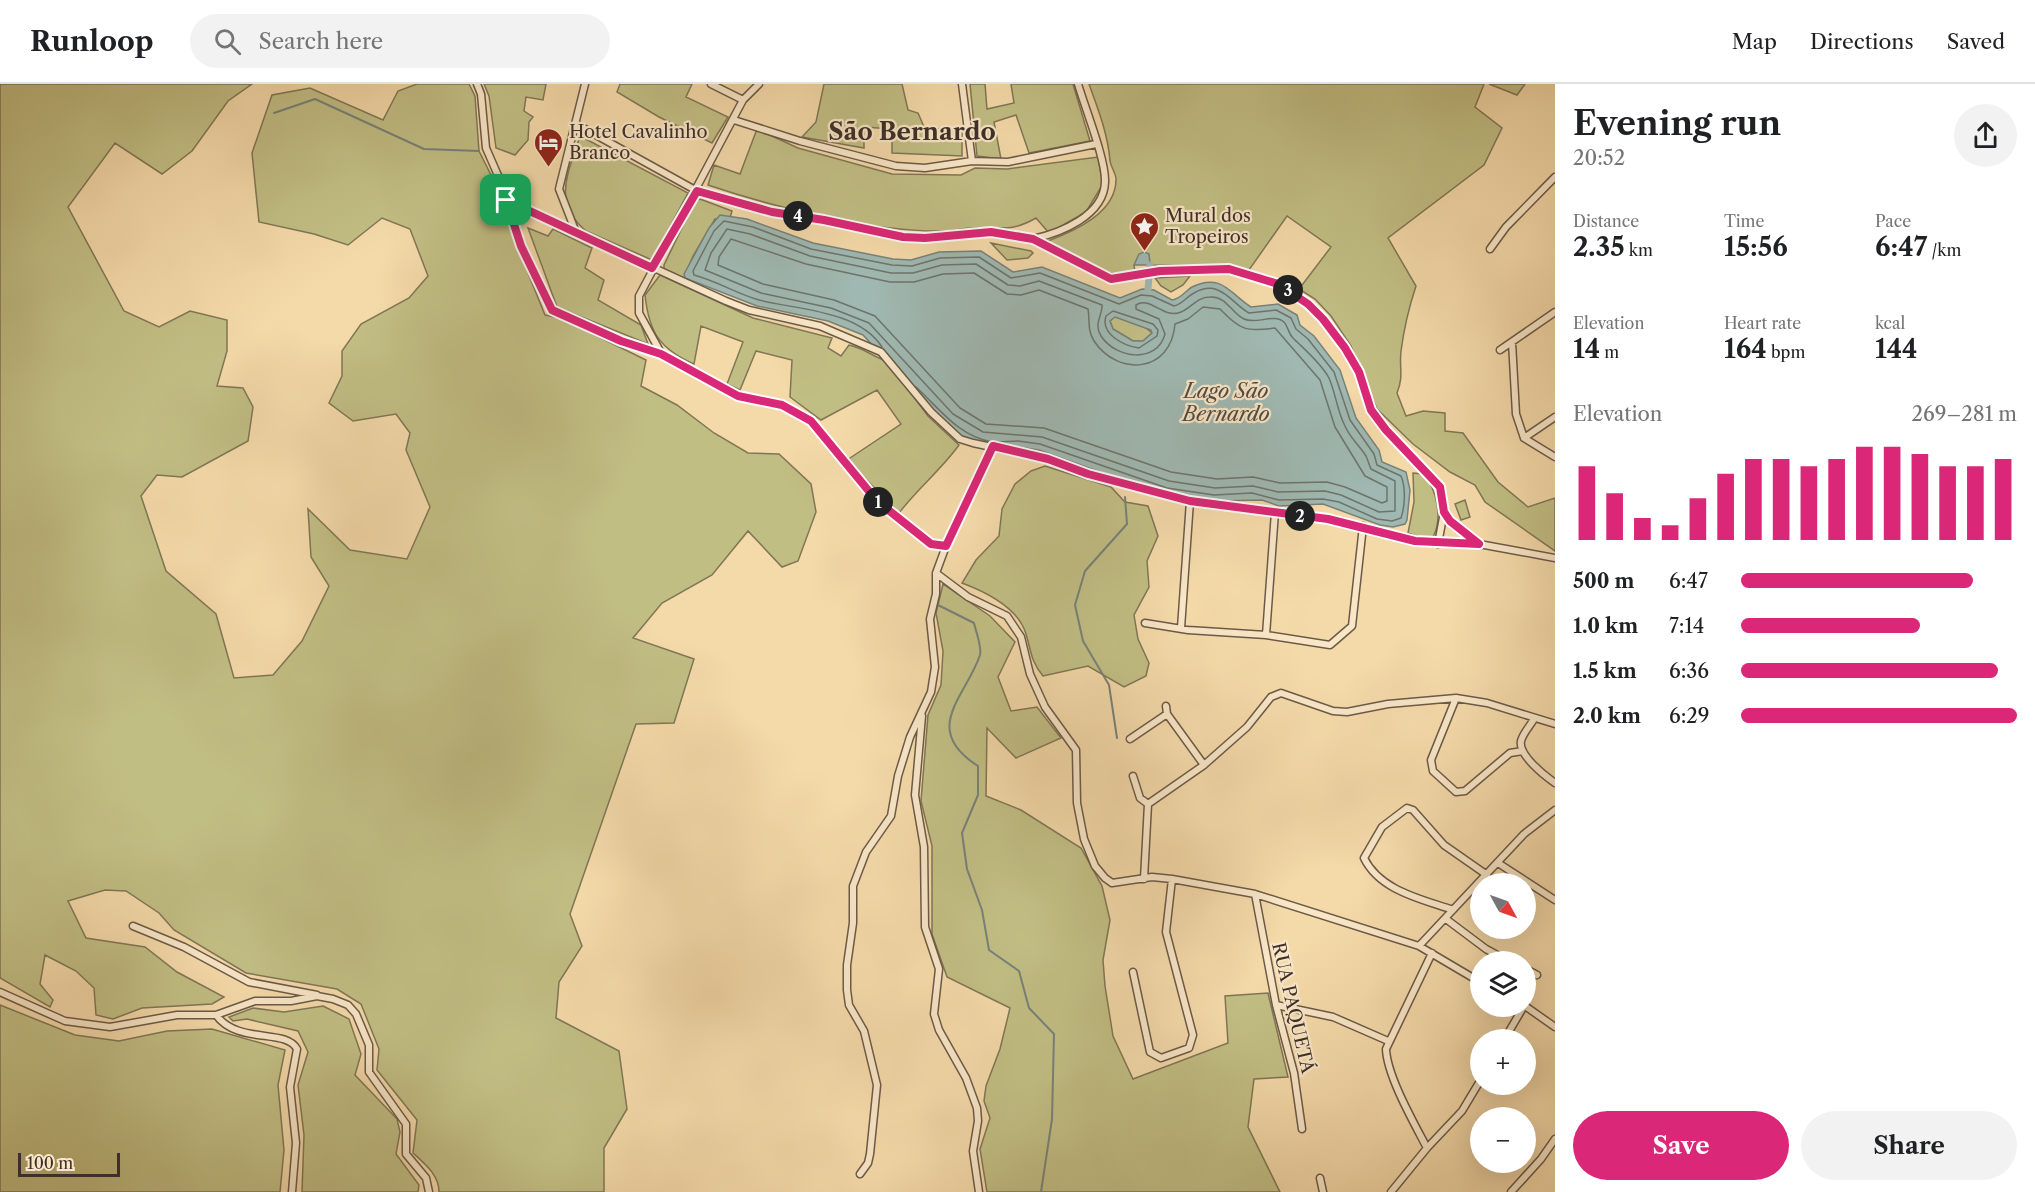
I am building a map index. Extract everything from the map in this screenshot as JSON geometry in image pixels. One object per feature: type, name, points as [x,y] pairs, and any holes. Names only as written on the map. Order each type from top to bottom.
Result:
[{"type":"street","points":[[477,84],[481,94],[486,148],[521,246],[552,310],[621,341],[661,354],[738,396],[782,405],[811,421],[877,501],[931,544],[946,546]]},
{"type":"street","points":[[575,230],[559,189],[585,84]]},
{"type":"street","points":[[711,84],[743,100]]},
{"type":"street","points":[[661,354],[639,313],[639,296],[652,268],[697,191],[743,100],[757,84]]},
{"type":"street","points":[[962,84],[972,161]]},
{"type":"street","points":[[1033,239],[1070,227],[1088,213],[1100,198],[1105,185],[1104,169],[1078,84]]},
{"type":"street","points":[[734,120],[800,141],[896,166],[925,168],[972,161],[1008,162],[1096,144]]},
{"type":"street","points":[[576,124],[697,191],[772,212],[824,220],[903,237],[925,238],[991,232],[1033,239],[1111,279],[1160,271],[1229,269],[1264,278],[1294,294],[1323,319],[1345,348],[1359,372],[1371,410],[1386,430],[1440,487],[1444,512],[1438,544]]},
{"type":"street","points":[[1490,249],[1506,227],[1555,177]]},
{"type":"street","points":[[506,200],[749,310],[820,326],[881,352],[925,406],[960,439],[1048,459],[1088,474],[1190,501],[1328,519],[1415,541],[1438,544],[1479,544],[1555,558]]},
{"type":"street","points":[[1500,350],[1555,312]]},
{"type":"street","points":[[1512,342],[1516,414],[1524,438],[1555,457]]},
{"type":"street","points":[[1524,438],[1555,417]]},
{"type":"street","points":[[860,1174],[868,1163],[870,1154],[877,1085],[864,1030],[849,1005],[847,990],[847,965],[853,923],[853,885],[866,852],[891,816],[898,776],[910,737],[931,692],[935,667],[930,619],[936,594],[936,573],[946,546],[993,446]]},
{"type":"street","points":[[1181,628],[1190,501]]},
{"type":"street","points":[[1444,512],[1450,521],[1479,544]]},
{"type":"street","points":[[1266,635],[1275,513]]},
{"type":"street","points":[[1145,623],[1266,635],[1330,645],[1352,626],[1363,526]]},
{"type":"street","points":[[936,573],[968,597],[1007,616],[1021,638],[1030,674],[1045,707],[1076,750],[1077,803],[1084,838],[1095,866],[1112,883],[1144,879],[1172,879],[1255,894],[1419,946],[1470,976]]},
{"type":"street","points":[[1148,804],[1204,765],[1247,727],[1271,697],[1281,693],[1333,711],[1347,712],[1388,704],[1456,698],[1487,703],[1555,724]]},
{"type":"street","points":[[1456,698],[1431,760],[1433,771],[1456,792],[1465,791],[1510,753],[1523,751]]},
{"type":"street","points":[[1166,706],[1167,714],[1204,765]]},
{"type":"street","points":[[923,713],[915,795],[924,846],[926,936],[939,969],[934,1014],[939,1030],[966,1078],[977,1108],[978,1121],[973,1151],[979,1192]]},
{"type":"street","points":[[1130,739],[1167,714]]},
{"type":"street","points":[[1534,719],[1521,742],[1523,751],[1555,783]]},
{"type":"street","points":[[1133,776],[1140,798],[1148,804]]},
{"type":"street","points":[[1144,879],[1148,804]]},
{"type":"street","points":[[1453,910],[1402,892],[1368,867],[1364,858],[1382,827],[1407,808],[1418,814],[1444,845],[1484,873]]},
{"type":"street","points":[[1489,873],[1524,834],[1555,810]]},
{"type":"street","points":[[1498,863],[1555,900]]},
{"type":"street","points":[[1133,972],[1150,1052],[1161,1058],[1189,1048],[1193,1035],[1166,932],[1172,879]]},
{"type":"street","points":[[1419,946],[1470,892]]},
{"type":"street","name":"RUA PAQUETÁ","points":[[1255,894],[1276,1005],[1294,1073],[1302,1129]]},
{"type":"street","points":[[1446,919],[1488,951]]},
{"type":"street","points":[[133,926],[184,947],[249,982],[320,996],[348,1005],[356,1014],[369,1045],[369,1072],[403,1118],[407,1132],[406,1154],[426,1178],[429,1192]]},
{"type":"street","points":[[1426,1148],[1388,1062],[1386,1049],[1432,953]]},
{"type":"street","points":[[0,992],[65,1021],[118,1027],[177,1015],[216,1015],[255,1001],[291,1001],[320,996]]},
{"type":"street","points":[[1276,1005],[1333,1017],[1388,1041]]},
{"type":"street","points":[[1536,1014],[1555,1027]]},
{"type":"street","points":[[216,1015],[224,1024],[240,1033],[289,1041],[297,1048],[290,1087],[296,1143],[292,1192]]},
{"type":"street","points":[[1391,1192],[1426,1148],[1462,1110],[1471,1095]]},
{"type":"street","points":[[1511,1192],[1541,1159],[1555,1139]]},
{"type":"street","points":[[1320,1178],[1323,1192]]},
{"type":"shaded area","points":[[0,84],[252,84],[228,101],[192,151],[162,174],[115,143],[68,207],[124,311],[159,327],[190,311],[227,320],[227,351],[217,386],[243,388],[253,407],[248,441],[182,477],[157,475],[141,496],[166,571],[216,614],[234,678],[273,675],[302,641],[329,586],[311,557],[308,509],[350,550],[407,559],[430,507],[406,450],[410,433],[396,414],[353,421],[329,403],[342,376],[342,351],[361,324],[409,298],[428,276],[410,229],[382,218],[348,245],[314,234],[259,222],[252,153],[272,95],[310,88],[383,120],[398,91],[417,84],[469,84],[475,96],[479,151],[495,183],[503,211],[545,315],[560,318],[646,360],[641,386],[677,405],[714,433],[748,453],[779,454],[811,484],[816,512],[798,561],[782,567],[748,531],[712,575],[662,603],[633,638],[694,659],[674,723],[636,724],[570,914],[582,946],[559,982],[556,1018],[619,1051],[627,1109],[604,1148],[604,1192],[439,1192],[434,1175],[413,1153],[417,1120],[377,1070],[379,1049],[361,1004],[337,989],[246,973],[174,930],[159,913],[126,891],[105,890],[68,901],[86,938],[145,947],[177,972],[224,997],[212,1004],[142,1008],[113,1019],[96,1015],[94,988],[76,971],[45,955],[40,984],[53,1000],[50,1007],[0,978]]},
{"type":"shaded area","points":[[484,84],[546,84],[543,100],[526,97],[524,111],[533,117],[529,122],[528,140],[515,155],[496,148],[489,96]]},
{"type":"shaded area","points":[[620,84],[692,84],[686,97],[728,117],[712,143],[659,117],[617,92]]},
{"type":"shaded area","points":[[824,84],[902,84],[908,110],[918,113],[925,129],[962,128],[962,156],[892,153],[892,129],[864,127],[864,148],[802,137],[816,122]]},
{"type":"shaded area","points":[[970,84],[985,84],[987,109],[1014,103],[1011,84],[1073,84],[1090,141],[1029,153],[1016,115],[994,122],[1001,159],[977,156]]},
{"type":"shaded area","points":[[1089,84],[1484,84],[1475,107],[1502,128],[1484,165],[1388,238],[1416,286],[1404,334],[1397,393],[1406,416],[1423,411],[1445,413],[1445,431],[1463,433],[1498,482],[1528,507],[1555,498],[1555,551],[1485,502],[1475,485],[1450,472],[1413,444],[1377,409],[1351,346],[1331,316],[1315,299],[1299,289],[1331,247],[1287,216],[1249,270],[1230,266],[1150,265],[1149,255],[1134,265],[1135,272],[1112,273],[1089,266],[1048,241],[1092,219],[1102,211],[1114,190],[1116,178],[1102,122]]},
{"type":"shaded area","points":[[1489,84],[1525,84],[1517,95]]},
{"type":"shaded area","points":[[757,129],[798,148],[892,174],[961,175],[975,168],[1007,169],[1098,157],[1103,184],[1086,212],[1049,233],[1036,218],[1019,226],[1006,228],[942,231],[855,223],[762,202],[708,185],[714,165],[740,174]]},
{"type":"shaded area","points":[[580,136],[688,193],[652,260],[586,231],[575,220],[569,209],[566,186]]},
{"type":"shaded area","points":[[700,199],[732,211],[730,218],[715,219],[693,256],[684,278],[664,269],[664,265],[695,201]]},
{"type":"shaded area","points":[[528,228],[548,236],[553,229],[592,248],[585,268],[604,280],[598,300],[641,325],[648,344],[557,307]]},
{"type":"shaded area","points":[[991,243],[1033,253],[1028,258],[1007,260]]},
{"type":"shaded area","points":[[660,275],[753,318],[832,338],[828,348],[841,356],[849,345],[887,361],[928,416],[959,445],[899,513],[847,460],[901,424],[877,390],[821,420],[790,397],[792,360],[756,351],[740,390],[727,384],[743,342],[701,326],[694,364],[665,346],[653,330],[645,295]]},
{"type":"shaded area","points":[[1190,276],[1183,285],[1171,292],[1161,286],[1155,278]]},
{"type":"shaded area","points":[[1115,316],[1146,328],[1152,333],[1143,341],[1133,341],[1113,329],[1110,321]]},
{"type":"shaded area","points":[[1045,466],[1111,487],[1125,502],[1148,506],[1158,536],[1147,561],[1149,587],[1134,615],[1138,639],[1149,663],[1146,676],[1124,687],[1088,666],[1043,676],[1034,661],[1022,624],[1016,616],[1009,608],[991,596],[962,583],[976,560],[999,536],[1002,509],[1015,484],[1031,471]]},
{"type":"shaded area","points":[[1413,473],[1423,474],[1435,496],[1438,521],[1433,537],[1421,538],[1408,533],[1414,502]]},
{"type":"shaded area","points":[[1465,500],[1470,517],[1461,520],[1455,504]]},
{"type":"shaded area","points":[[943,584],[990,616],[1015,642],[998,677],[1011,711],[1037,707],[1061,738],[1016,758],[987,728],[986,796],[1021,810],[1081,848],[1102,886],[1110,920],[1103,960],[1113,1036],[1133,1079],[1228,1043],[1225,996],[1268,993],[1288,1077],[1254,1079],[1248,1127],[1280,1192],[987,1192],[980,1149],[990,1118],[984,1101],[986,1086],[1000,1049],[1010,1008],[947,977],[932,934],[932,846],[921,801],[928,715],[941,685],[943,651],[936,613]]},
{"type":"shaded area","points":[[0,1005],[75,1035],[119,1041],[167,1031],[212,1029],[285,1050],[278,1085],[284,1150],[280,1192],[0,1192]]},
{"type":"shaded area","points":[[323,1006],[349,1019],[361,1054],[355,1075],[397,1119],[400,1132],[396,1154],[419,1185],[418,1192],[302,1192],[304,1135],[298,1085],[308,1052],[298,1031],[247,1019],[233,1021],[229,1017],[253,1008],[284,1012]]},
{"type":"water","name":"Lago São Bernardo","points":[[720,215],[747,219],[813,243],[893,259],[911,260],[939,252],[981,251],[1013,272],[1042,267],[1120,298],[1142,289],[1154,290],[1172,300],[1180,297],[1192,287],[1211,282],[1225,287],[1251,307],[1278,304],[1297,315],[1300,325],[1314,336],[1340,370],[1356,418],[1379,450],[1382,462],[1406,472],[1410,490],[1407,520],[1405,524],[1393,527],[1380,525],[1323,504],[1279,506],[1262,500],[1213,501],[1177,496],[1128,482],[1039,450],[1018,447],[996,448],[962,437],[944,424],[863,335],[828,321],[757,306],[685,278],[684,274],[709,228]],"holes":[[[1115,317],[1151,330],[1152,333],[1143,341],[1133,341],[1113,329],[1110,321]]]},
{"type":"water","points":[[1144,252],[1149,254],[1150,265],[1134,265],[1139,254]]},
{"type":"waterway","points":[[274,113],[315,99],[424,149],[479,151]]},
{"type":"waterway","points":[[1148,289],[1150,265]]},
{"type":"waterway","points":[[1117,738],[1109,685],[1083,641],[1075,605],[1085,571],[1127,524],[1125,497]]},
{"type":"waterway","points":[[938,605],[974,623],[980,648],[980,655],[952,712],[949,726],[952,739],[961,752],[978,766],[978,795],[962,833],[967,869],[982,910],[989,950],[1019,971],[1029,1008],[1054,1034],[1052,1119],[1041,1192]]},
{"type":"place","name":"Hotel Cavalinho Branco","points":[[548,168]]},
{"type":"place","name":"Mural dos Tropeiros","points":[[1144,252]]},
{"type":"district","name":"São Bernardo","points":[[912,132]]},
{"type":"route","points":[[697,191],[772,212],[824,220],[903,237],[925,238],[991,232],[1033,239],[1100,276],[1111,279],[1126,279],[1150,272],[1196,269],[1229,269],[1264,278],[1294,294],[1323,319],[1345,348],[1359,372],[1364,394],[1371,410],[1386,430],[1440,487],[1444,512],[1450,521],[1469,539],[1479,544],[1438,544],[1415,541],[1328,519],[1190,501],[1088,474],[1048,459],[993,446],[946,546],[931,544],[877,501],[811,421],[782,405],[738,396],[661,354],[621,341],[552,310],[521,246],[506,200],[575,230],[652,268],[697,191]]}]
